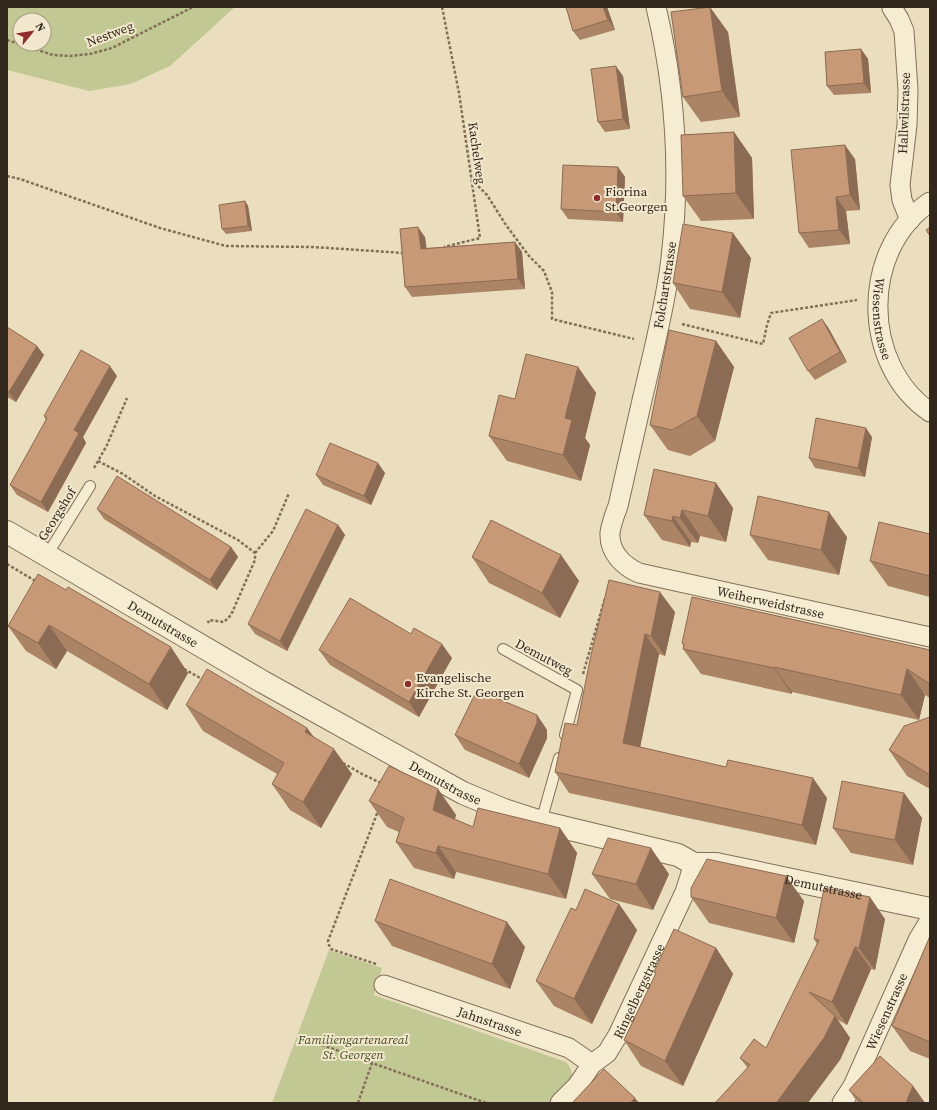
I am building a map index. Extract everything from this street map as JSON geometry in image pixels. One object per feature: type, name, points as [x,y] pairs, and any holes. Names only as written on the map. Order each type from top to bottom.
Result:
[{"type":"street","name":"Folchartstrasse","points":[[617,557],[611,541],[610,532],[618,506],[664,306],[674,224],[676,169],[672,101],[656,7]]},
{"type":"street","name":"Hallwilstrasse","points":[[892,8],[899,18],[904,30],[907,104],[900,185],[902,200],[910,220]]},
{"type":"street","name":"Wiesenstrasse","points":[[930,202],[910,220],[897,238],[884,265],[880,278],[877,300],[878,322],[884,348],[889,361],[899,379],[911,395],[930,412]]},
{"type":"street","name":"Demutstrasse","points":[[7,532],[263,682],[463,793],[504,810],[541,822],[678,855],[694,864],[716,864],[930,909]]},
{"type":"street","name":"Weiherweidstrasse","points":[[617,557],[630,570],[639,573],[930,637]]},
{"type":"street","name":"Ringelbergstrasse","points":[[560,1103],[577,1086],[592,1064],[607,1053],[618,1035],[685,892],[694,864]]},
{"type":"street","name":"Wiesenstrasse","points":[[842,1103],[853,1086],[918,940],[930,920]]},
{"type":"street","name":"Jahnstrasse","points":[[384,985],[569,1048],[592,1064]]},
{"type":"lane","name":"Georgshof","points":[[47,555],[90,486]]},
{"type":"lane","name":"Demutweg","points":[[503,649],[578,690],[541,822]]},
{"type":"path","name":"Nestweg","points":[[7,40],[53,55],[70,56],[90,54],[112,48],[193,7]]},
{"type":"path","name":"Kachelweg","points":[[439,249],[480,238],[458,94],[442,7]]},
{"type":"path","points":[[7,176],[20,179],[160,228],[226,246],[313,247],[410,254]]},
{"type":"path","points":[[471,179],[487,195],[506,225],[529,256],[544,271],[552,292],[552,319],[636,340]]},
{"type":"path","points":[[681,323],[764,344],[767,324],[771,313],[860,300]]},
{"type":"path","points":[[90,486],[89,477],[106,446],[127,398]]},
{"type":"path","points":[[98,461],[123,474],[155,496],[238,540],[255,553]]},
{"type":"path","points":[[209,620],[224,622],[231,615],[255,560],[255,553],[273,531],[289,493]]},
{"type":"path","points":[[7,564],[37,582]]},
{"type":"path","points":[[578,690],[606,594]]},
{"type":"path","points":[[177,665],[204,680]]},
{"type":"path","points":[[342,762],[381,783]]},
{"type":"path","points":[[378,811],[328,941],[331,949],[378,964]]},
{"type":"path","points":[[303,1038],[486,1103]]},
{"type":"path","points":[[358,1103],[372,1063]]},
{"type":"green space","points":[[7,7],[235,7],[170,66],[131,84],[89,91],[7,70]]},
{"type":"green space","name":"Familiengartenareal St. Georgen","points":[[329,950],[382,968],[374,995],[566,1062],[572,1074],[569,1085],[551,1103],[272,1103]]},
{"type":"building","points":[[566,7],[603,7],[608,20],[573,31]]},
{"type":"building","points":[[710,7],[722,91],[683,97],[671,12]]},
{"type":"building","points":[[861,49],[864,83],[827,86],[825,52]]},
{"type":"building","points":[[616,66],[623,119],[598,122],[591,69]]},
{"type":"building","points":[[734,132],[736,193],[683,196],[681,135]]},
{"type":"building","points":[[845,145],[850,195],[836,197],[839,230],[799,233],[791,150]]},
{"type":"building","name":"Fiorina St.Georgen","points":[[563,165],[618,167],[616,212],[561,209]]},
{"type":"building","points":[[245,201],[248,226],[222,229],[219,205]]},
{"type":"building","points":[[683,224],[733,233],[722,292],[673,283]]},
{"type":"building","points":[[418,227],[421,249],[515,242],[518,279],[405,287],[400,229]]},
{"type":"building","points":[[930,227],[930,236],[926,230]]},
{"type":"building","points":[[822,319],[840,352],[808,371],[789,338]]},
{"type":"building","points":[[7,327],[37,346],[9,392],[7,391]]},
{"type":"building","points":[[669,330],[716,341],[697,416],[672,430],[650,425]]},
{"type":"building","points":[[81,350],[110,366],[74,430],[79,433],[41,502],[10,485],[47,418],[44,416]]},
{"type":"building","points":[[526,354],[578,367],[565,418],[572,420],[563,455],[489,436],[499,395],[515,399]]},
{"type":"building","points":[[816,418],[866,428],[858,468],[809,458]]},
{"type":"building","points":[[330,443],[378,463],[364,496],[316,475]]},
{"type":"building","points":[[654,469],[716,483],[708,516],[682,510],[680,518],[673,516],[672,521],[644,515]]},
{"type":"building","points":[[117,476],[231,547],[210,580],[97,509]]},
{"type":"building","points":[[758,496],[829,512],[821,550],[750,535]]},
{"type":"building","points":[[306,509],[338,525],[280,641],[248,624]]},
{"type":"building","points":[[491,520],[561,555],[542,593],[472,557]]},
{"type":"building","points":[[879,522],[930,534],[930,576],[870,561]]},
{"type":"building","points":[[38,574],[66,590],[68,587],[171,647],[149,684],[49,625],[38,643],[8,626]]},
{"type":"building","points":[[609,580],[660,592],[651,636],[645,634],[623,743],[726,767],[728,760],[813,778],[802,825],[555,772],[565,723],[577,725],[591,655]]},
{"type":"building","points":[[692,597],[930,650],[930,684],[907,669],[901,695],[683,649],[684,644],[682,643]]},
{"type":"building","points":[[350,598],[411,634],[414,628],[442,644],[409,702],[319,650]]},
{"type":"building","points":[[207,669],[307,728],[305,732],[334,749],[303,802],[272,784],[284,763],[186,705]]},
{"type":"building","points":[[477,690],[537,715],[537,723],[519,764],[455,735]]},
{"type":"building","points":[[930,717],[930,775],[889,750],[904,726]]},
{"type":"building","points":[[389,766],[438,789],[433,810],[473,827],[478,808],[560,828],[548,874],[438,846],[436,853],[396,842],[404,818],[369,801]]},
{"type":"building","points":[[842,781],[904,793],[895,840],[833,828]]},
{"type":"building","points":[[608,838],[651,848],[636,884],[592,874]]},
{"type":"building","points":[[707,859],[786,876],[776,918],[691,897],[691,888]]},
{"type":"building","points":[[390,879],[507,922],[492,964],[375,921]]},
{"type":"building","points":[[824,888],[870,897],[859,948],[855,947],[832,1002],[809,992],[835,1016],[824,1038],[776,1103],[715,1103],[750,1065],[740,1058],[754,1039],[766,1048],[819,940],[814,939]]},
{"type":"building","points":[[585,889],[619,904],[574,999],[536,981],[571,908],[576,910]]},
{"type":"building","points":[[674,929],[716,948],[665,1061],[624,1040],[656,973],[654,972]]},
{"type":"building","points":[[930,936],[930,1042],[892,1026]]},
{"type":"building","points":[[880,1056],[913,1086],[906,1103],[864,1103],[849,1090]]},
{"type":"building","points":[[604,1069],[635,1098],[630,1103],[572,1103]]},
{"type":"place","name":"Fiorina St.Georgen","points":[[597,198]]},
{"type":"place","name":"Evangelische Kirche St. Georgen","points":[[408,684]]}]
